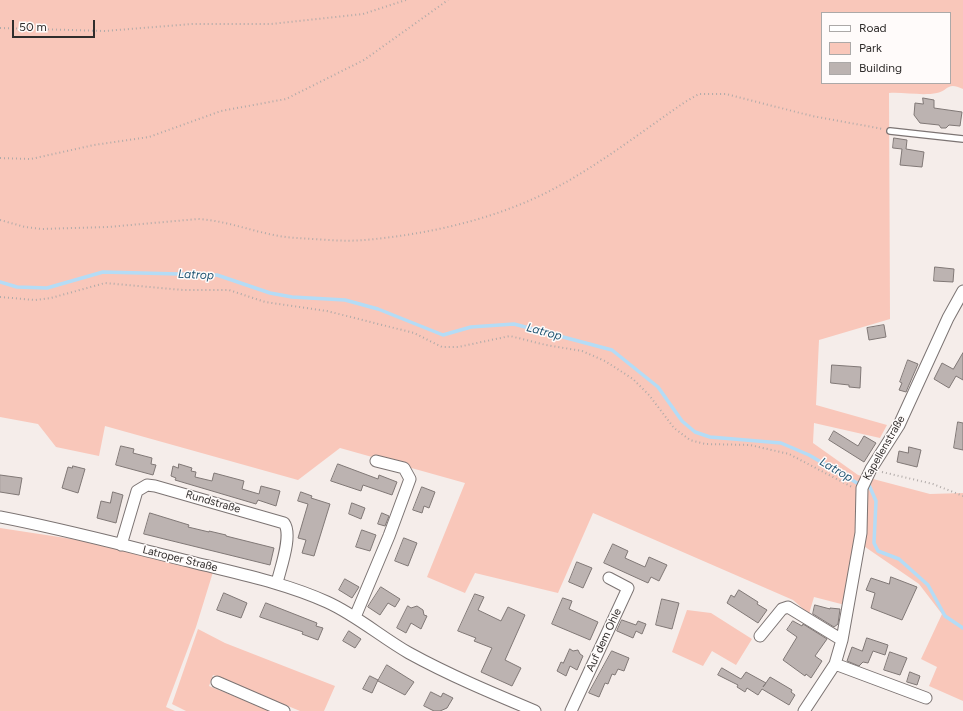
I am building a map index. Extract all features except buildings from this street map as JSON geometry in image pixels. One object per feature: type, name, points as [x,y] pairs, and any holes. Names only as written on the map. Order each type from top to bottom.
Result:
[{"type":"street","name":"Kapellenstraße","points":[[804,711],[835,664],[842,640],[861,533],[862,490],[870,472],[899,426],[948,318],[963,291]]},
{"type":"street","points":[[355,617],[410,479],[404,468],[376,461]]},
{"type":"street","name":"Rundstraße","points":[[121,545],[137,491],[147,485],[155,486],[284,523],[288,532],[276,583]]},
{"type":"street","name":"Latroper Straße","points":[[0,517],[276,583],[328,602],[355,617],[414,655],[452,675],[535,711]]},
{"type":"street","name":"Auf dem Ohle","points":[[571,711],[628,588],[609,578]]},
{"type":"street","points":[[760,636],[782,609],[788,607],[842,640]]},
{"type":"street","points":[[835,664],[926,698]]},
{"type":"street","points":[[217,682],[284,711]]},
{"type":"lane","points":[[890,131],[963,139]]},
{"type":"path","points":[[0,28],[104,31],[192,24],[271,24],[364,14],[406,0]]},
{"type":"path","points":[[0,158],[31,159],[94,145],[148,137],[221,110],[286,100],[364,60],[433,13],[448,0]]},
{"type":"path","points":[[0,220],[25,227],[42,229],[108,227],[198,219],[212,220],[275,236],[364,240],[437,229],[504,211],[534,199],[572,178],[685,102],[700,94],[726,94],[812,116],[890,131]]},
{"type":"path","points":[[0,297],[18,300],[43,299],[105,283],[183,290],[229,290],[265,302],[327,311],[414,334],[442,347],[458,347],[510,336],[582,351],[605,361],[633,379],[649,395],[674,428],[690,440],[705,444],[750,445],[789,454],[862,490]]},
{"type":"path","points":[[870,472],[933,484],[963,496]]},
{"type":"green space","points":[[0,0],[963,0],[963,89],[951,86],[941,92],[931,94],[889,93],[890,319],[819,340],[816,405],[887,425],[880,438],[814,423],[813,443],[858,475],[930,494],[963,493],[963,701],[929,686],[937,667],[921,659],[942,614],[919,584],[855,540],[845,605],[814,597],[809,614],[793,600],[593,513],[558,593],[475,573],[465,593],[427,577],[465,483],[340,448],[298,480],[105,426],[99,456],[56,447],[38,424],[0,417]]},
{"type":"green space","points":[[0,528],[92,542],[213,572],[196,627],[166,707],[175,711],[0,711]]},
{"type":"green space","points":[[687,610],[711,613],[752,639],[736,665],[712,651],[703,666],[672,652]]},
{"type":"green space","points":[[198,629],[225,643],[335,686],[324,711],[300,711],[213,675],[209,686],[271,711],[186,711],[172,704]]},
{"type":"waterway","name":"Latrop","points":[[0,282],[17,287],[47,288],[103,272],[217,275],[270,293],[292,297],[345,300],[378,309],[443,335],[471,327],[514,324],[612,350],[658,387],[682,421],[695,432],[710,437],[781,443],[809,455],[857,483],[869,485],[876,501],[874,543],[878,551],[899,559],[928,585],[945,616],[963,628]]}]
